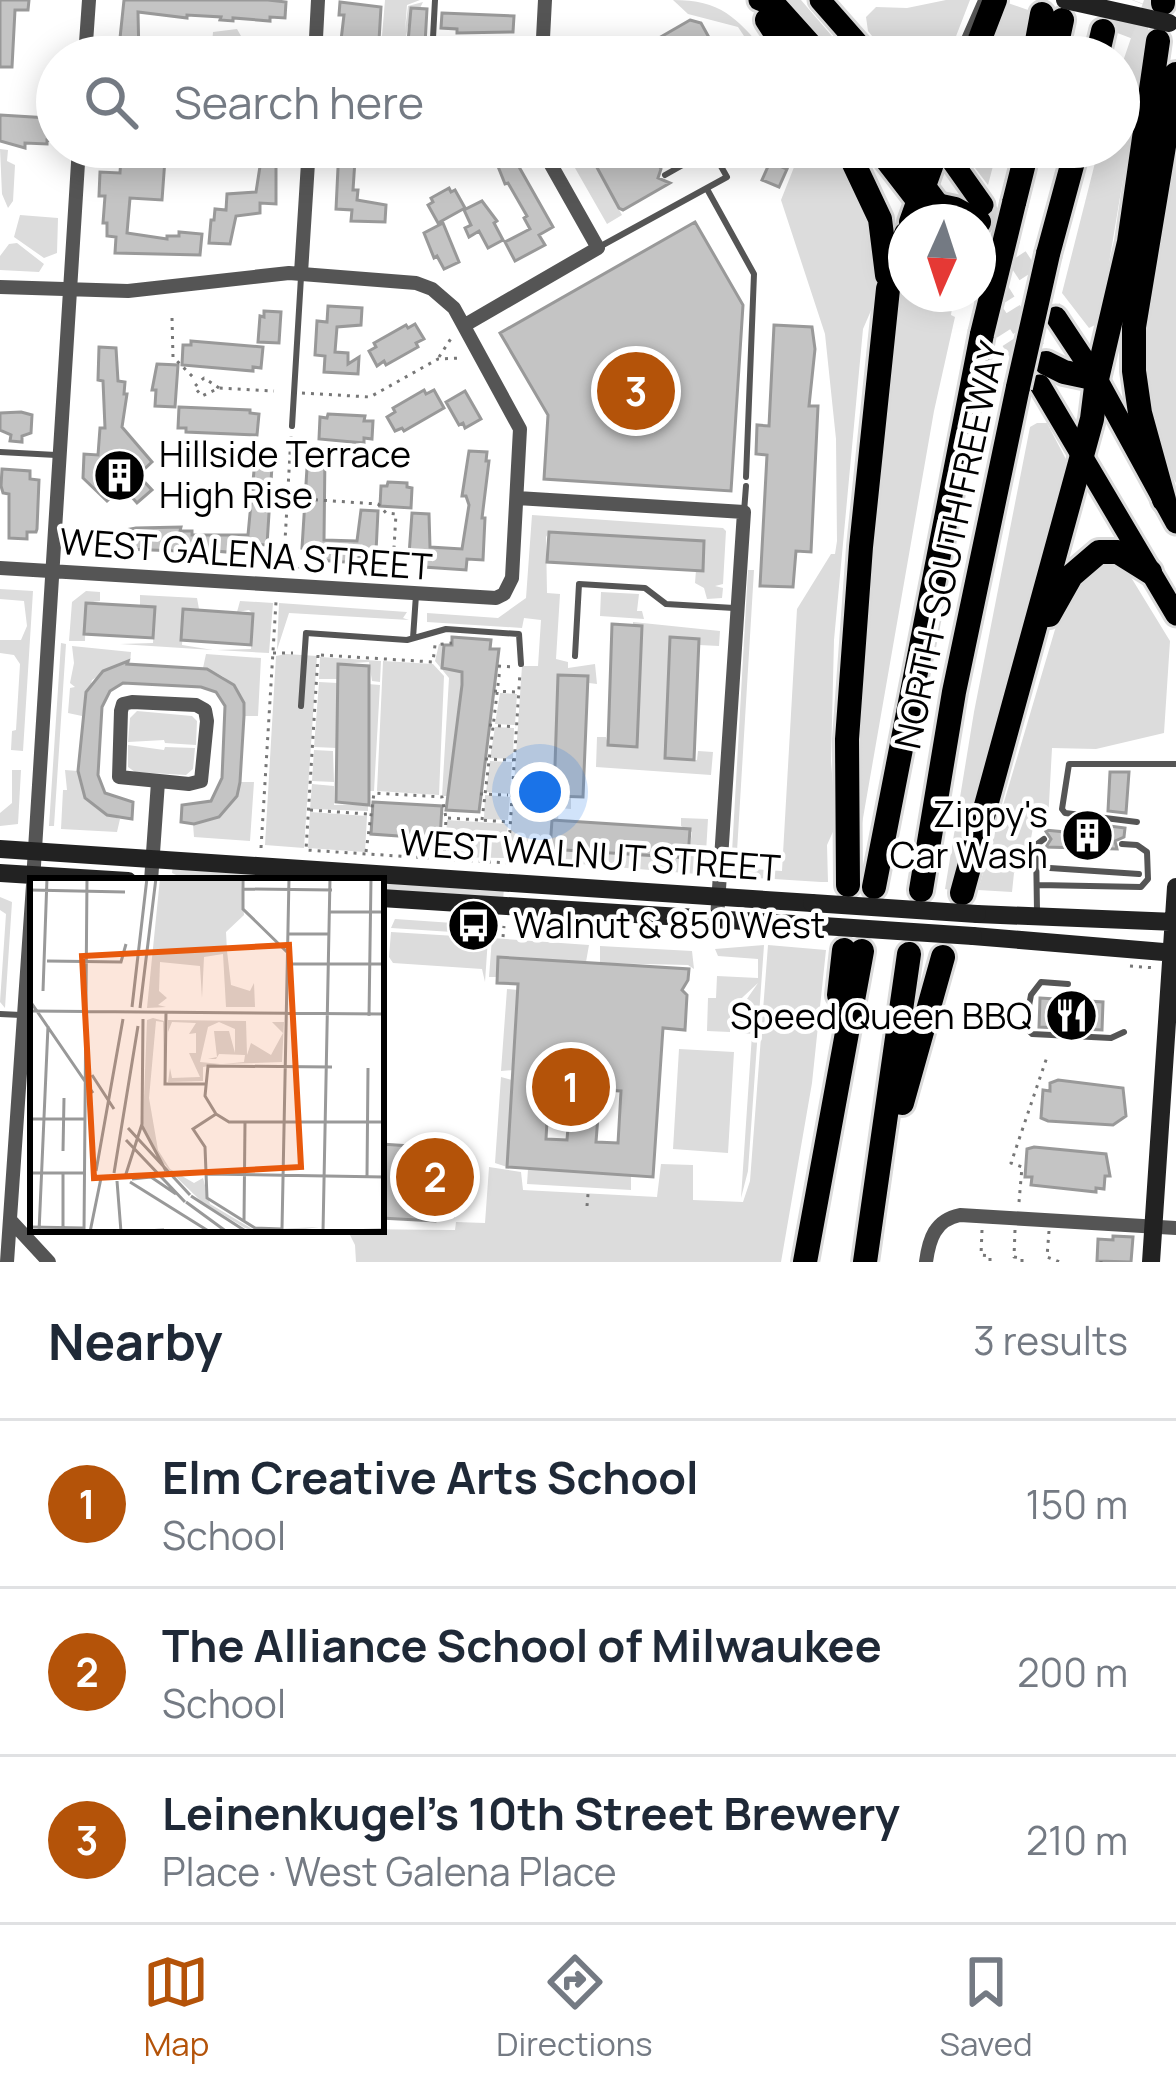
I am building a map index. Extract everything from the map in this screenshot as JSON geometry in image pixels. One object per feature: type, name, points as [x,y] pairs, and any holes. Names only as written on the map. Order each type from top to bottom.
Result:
[{"type":"highway","points":[[981,36],[995,0]]},
{"type":"highway","points":[[763,10],[781,36]]},
{"type":"highway","points":[[969,903],[1083,453],[1129,242],[1165,17]]},
{"type":"highway","points":[[1170,511],[1140,413],[1134,327],[1176,74]]},
{"type":"highway","points":[[848,885],[848,709],[888,289],[880,219],[856,168]]},
{"type":"highway","points":[[931,204],[937,168]]},
{"type":"highway","name":"NORTH-SOUTH FREEWAY","points":[[874,887],[982,334],[1022,168]]},
{"type":"highway","name":"NORTH-SOUTH FREEWAY","points":[[921,890],[963,645],[1034,378],[1048,254],[1071,168]]},
{"type":"highway","points":[[1034,378],[1064,372],[1097,379]]},
{"type":"highway","points":[[1029,655],[1071,576],[1090,557],[1112,550],[1150,572]]},
{"type":"highway","points":[[805,1262],[853,951]]},
{"type":"highway","points":[[865,1262],[909,954]]},
{"type":"highway","points":[[877,1192],[943,956]]},
{"type":"main road","points":[[748,0],[763,10],[778,7],[804,36]]},
{"type":"main road","points":[[820,0],[852,36]]},
{"type":"main road","points":[[1056,11],[1165,17]]},
{"type":"main road","points":[[893,168],[925,204]]},
{"type":"main road","points":[[908,168],[927,204]]},
{"type":"main road","points":[[953,168],[975,204]]},
{"type":"main road","points":[[1056,317],[1097,379],[1170,511]]},
{"type":"main road","points":[[1034,378],[1176,615]]},
{"type":"main road","name":"WEST WALNUT STREET","points":[[0,849],[365,878]]},
{"type":"main road","points":[[0,873],[30,880]]},
{"type":"main road","name":"WEST WALNUT STREET","points":[[384,880],[718,908],[808,925],[1174,952]]},
{"type":"main road","points":[[1150,1262],[1168,1114],[1176,886]]},
{"type":"main road","name":"WEST WALNUT STREET","points":[[384,898],[718,908],[969,903],[1033,915],[1175,922]]},
{"type":"street","points":[[86,36],[89,0]]},
{"type":"street","points":[[316,36],[318,0]]},
{"type":"street","points":[[543,36],[545,0]]},
{"type":"street","points":[[33,878],[78,168]]},
{"type":"street","points":[[302,273],[308,168]]},
{"type":"street","points":[[465,326],[598,248],[553,168]]},
{"type":"street","points":[[0,287],[128,291],[302,273],[416,283],[447,299],[520,429],[517,498],[744,512],[718,908]]},
{"type":"street","name":"WEST GALENA STREET","points":[[0,568],[489,599],[510,587],[517,498]]},
{"type":"street","points":[[123,704],[200,707],[207,721],[201,781],[158,782],[119,777],[123,704]]},
{"type":"street","points":[[152,878],[158,782]]},
{"type":"street","points":[[7,1262],[12,1222],[8,1156],[30,932]]},
{"type":"street","points":[[926,1262],[934,1230],[946,1218],[960,1215],[1176,1228]]},
{"type":"street","points":[[12,1222],[50,1262]]},
{"type":"lane","points":[[433,36],[435,0]]},
{"type":"lane","points":[[966,36],[982,0]]},
{"type":"lane","points":[[665,175],[677,168]]},
{"type":"lane","points":[[598,248],[728,177],[722,168]]},
{"type":"lane","points":[[707,189],[754,274],[744,512]]},
{"type":"lane","points":[[292,429],[302,273]]},
{"type":"lane","points":[[0,452],[59,455]]},
{"type":"lane","points":[[575,656],[579,584],[645,588],[667,604],[738,608]]},
{"type":"lane","points":[[413,638],[416,595]]},
{"type":"lane","points":[[301,706],[306,633],[413,638],[446,629],[519,634],[520,664]]},
{"type":"lane","points":[[1137,822],[1065,814],[1069,764],[1176,764]]},
{"type":"lane","points":[[1026,941],[1039,885],[1036,845],[1044,839]]},
{"type":"lane","points":[[1039,885],[1141,887],[1148,879],[1147,852],[1137,845],[1122,844]]},
{"type":"lane","points":[[1035,867],[1138,874]]},
{"type":"lane","points":[[1068,984],[1041,982],[1031,995],[1025,1027],[1032,1034],[1111,1038],[1124,1032]]},
{"type":"lane","points":[[0,1014],[25,1016]]},
{"type":"path","points":[[172,318],[173,357],[196,381]]},
{"type":"path","points":[[438,359],[452,337]]},
{"type":"path","points":[[294,393],[370,397],[438,359],[460,358]]},
{"type":"path","points":[[196,381],[206,379],[219,388]]},
{"type":"path","points":[[196,381],[198,395],[219,388],[274,391]]},
{"type":"path","points":[[292,429],[285,541],[298,569]]},
{"type":"path","points":[[288,498],[378,504],[386,513],[396,514],[394,548],[402,576]]},
{"type":"path","points":[[268,567],[285,541]]},
{"type":"path","points":[[377,574],[394,548]]},
{"type":"path","points":[[261,850],[276,602]]},
{"type":"path","points":[[273,653],[434,662],[435,645],[452,643]]},
{"type":"path","points":[[319,655],[306,850],[508,864],[520,668],[499,667],[482,820]]},
{"type":"path","points":[[496,691],[518,692]]},
{"type":"path","points":[[491,725],[516,727]]},
{"type":"path","points":[[487,759],[514,760]]},
{"type":"path","points":[[366,854],[374,793],[442,797],[444,859]]},
{"type":"path","points":[[482,794],[512,795]]},
{"type":"path","points":[[308,810],[368,814]]},
{"type":"path","points":[[446,818],[510,822]]},
{"type":"path","points":[[503,937],[504,926]]},
{"type":"path","points":[[1019,1210],[1022,1168],[1011,1163],[1048,1054]]},
{"type":"path","points":[[587,1206],[588,1194]]},
{"type":"path","points":[[451,1200],[453,1219]]},
{"type":"path","points":[[982,1226],[981,1255],[990,1256],[990,1262]]},
{"type":"path","points":[[1015,1228],[1014,1257],[1022,1262]]},
{"type":"path","points":[[1049,1231],[1047,1257],[1060,1262]]},
{"type":"shaded area","points":[[385,0],[420,0],[407,5],[405,31],[408,6],[423,2],[420,8],[411,8],[406,36],[382,36]]},
{"type":"shaded area","points":[[673,0],[718,8],[752,36],[744,36],[738,27],[688,14]]},
{"type":"shaded area","points":[[786,0],[801,0],[832,36],[818,36]]},
{"type":"shaded area","points":[[970,0],[956,36],[872,36],[868,31],[866,17],[876,7]]},
{"type":"shaded area","points":[[1144,0],[1153,0],[1140,78],[1140,36],[1132,36]]},
{"type":"shaded area","points":[[1005,2],[1031,11],[1026,36],[992,36]]},
{"type":"shaded area","points":[[237,29],[241,36],[213,36],[213,32]]},
{"type":"shaded area","points":[[0,149],[8,150],[7,161],[15,165],[13,201],[8,208],[2,194]]},
{"type":"shaded area","points":[[1176,161],[1176,483],[1158,445],[1146,365],[1153,284]]},
{"type":"shaded area","points":[[575,168],[597,168],[622,215],[607,224]]},
{"type":"shaded area","points":[[794,168],[842,168],[868,225],[874,224],[879,292],[863,329],[834,640],[831,761],[836,825],[827,845],[828,882],[742,877],[732,875],[731,870],[748,570],[754,570],[736,868],[782,871],[797,609],[835,554],[837,541],[836,439],[825,334],[781,200]]},
{"type":"shaded area","points":[[975,168],[992,168],[988,185]]},
{"type":"shaded area","points":[[1094,168],[1125,168],[1099,323],[1089,328],[1062,293]]},
{"type":"shaded area","points":[[20,215],[58,218],[57,253],[44,258],[14,237]]},
{"type":"shaded area","points":[[17,243],[44,264],[39,272],[0,270],[0,256],[9,244]]},
{"type":"shaded area","points":[[895,312],[951,312],[955,317],[934,411],[859,841],[863,674]]},
{"type":"shaded area","points":[[1047,423],[1070,467],[998,711],[975,823],[955,891],[945,889],[974,712],[1030,427]]},
{"type":"shaded area","points":[[532,515],[726,531],[723,584],[715,586],[723,588],[722,598],[707,599],[704,588],[695,583],[696,570],[703,570],[704,541],[549,532],[546,537],[547,593],[560,594],[556,659],[568,662],[568,668],[595,664],[597,684],[589,683],[589,676],[558,675],[554,795],[571,797],[571,809],[559,808],[558,820],[552,820],[550,849],[688,858],[692,832],[681,826],[681,818],[708,819],[705,869],[697,874],[509,858],[522,666],[538,666],[541,620],[524,618],[522,628],[427,622],[427,613],[498,618],[526,598]]},
{"type":"shaded area","points":[[1109,560],[1109,565],[1129,574],[1170,641],[1164,733],[1096,749],[1052,748],[1048,822],[1034,822],[1027,860],[1014,873],[1012,892],[978,890],[1064,599],[1074,583]]},
{"type":"shaded area","points":[[0,589],[33,591],[23,751],[11,750],[20,664],[14,655],[0,653],[0,640],[21,640],[27,626],[24,601],[0,599]]},
{"type":"shaded area","points":[[86,591],[100,592],[100,601],[86,603],[85,641],[69,641],[72,602]]},
{"type":"shaded area","points":[[601,592],[639,594],[637,611],[642,611],[644,619],[600,616]]},
{"type":"shaded area","points":[[140,595],[197,598],[199,609],[184,609],[182,645],[213,650],[120,644],[153,643],[155,607],[140,606]]},
{"type":"shaded area","points":[[240,601],[273,603],[269,653],[217,650],[251,649],[253,614],[237,612]]},
{"type":"shaded area","points":[[279,603],[407,612],[403,618],[409,620],[289,613],[277,650]]},
{"type":"shaded area","points":[[633,622],[720,631],[719,646],[670,638],[665,758],[697,760],[698,751],[713,752],[711,775],[596,767],[597,737],[606,737],[608,745],[637,746],[642,626]]},
{"type":"shaded area","points":[[61,643],[66,644],[54,826],[49,826]]},
{"type":"shaded area","points":[[439,644],[452,644],[444,646],[444,670],[464,672],[449,796],[442,796],[449,678],[435,661]]},
{"type":"shaded area","points":[[72,646],[131,652],[130,664],[116,665],[92,680],[82,716],[68,713],[70,688],[75,687],[70,683]]},
{"type":"shaded area","points":[[206,654],[261,658],[258,716],[244,716],[232,684],[203,668]]},
{"type":"shaded area","points":[[276,656],[317,656],[304,848],[265,845]]},
{"type":"shaded area","points":[[320,657],[381,661],[380,682],[372,681],[369,662],[338,664],[337,679],[319,679]]},
{"type":"shaded area","points":[[383,661],[433,664],[444,676],[439,795],[377,791]]},
{"type":"shaded area","points":[[319,682],[337,683],[337,748],[314,747]]},
{"type":"shaded area","points":[[368,684],[380,685],[374,791],[368,791]]},
{"type":"shaded area","points":[[500,693],[517,694],[515,725],[495,724]]},
{"type":"shaded area","points":[[137,711],[192,716],[197,721],[196,745],[128,742],[130,718]]},
{"type":"shaded area","points":[[495,727],[514,728],[513,759],[490,758]]},
{"type":"shaded area","points":[[128,745],[195,748],[193,769],[186,775],[135,772],[128,767]]},
{"type":"shaded area","points":[[314,750],[333,751],[334,782],[312,781]]},
{"type":"shaded area","points":[[490,761],[512,762],[510,794],[486,792]]},
{"type":"shaded area","points":[[12,770],[21,770],[18,824],[0,826],[0,813],[12,803]]},
{"type":"shaded area","points":[[65,770],[78,771],[90,802],[120,819],[117,832],[61,829]]},
{"type":"shaded area","points":[[240,782],[254,782],[250,841],[194,837],[193,824],[224,812]]},
{"type":"shaded area","points":[[312,784],[334,786],[334,805],[368,804],[368,811],[310,809]]},
{"type":"shaded area","points":[[485,795],[510,797],[508,820],[484,819]]},
{"type":"shaded area","points":[[310,812],[367,816],[365,852],[308,848]]},
{"type":"shaded area","points":[[447,820],[508,824],[504,858],[445,857]]},
{"type":"shaded area","points":[[173,865],[257,871],[257,878],[182,878],[172,873]]},
{"type":"shaded area","points":[[263,871],[368,878],[262,878]]},
{"type":"shaded area","points":[[384,879],[504,887],[503,902],[384,894]]},
{"type":"shaded area","points":[[0,897],[12,902],[5,1008],[0,1002],[6,914],[0,910]]},
{"type":"shaded area","points":[[395,919],[453,923],[452,932],[391,928]]},
{"type":"shaded area","points":[[391,932],[488,938],[485,982],[482,969],[393,963],[389,957]]},
{"type":"shaded area","points":[[492,938],[589,945],[586,962],[499,957],[497,977],[489,977]]},
{"type":"shaded area","points":[[764,945],[748,1171],[741,1198],[752,1034],[735,1032],[740,1012],[758,983],[730,1009],[730,1032],[707,1031],[708,998],[716,998],[717,976],[758,978],[758,959],[718,956],[715,949]]},
{"type":"shaded area","points":[[768,945],[826,950],[812,1083],[781,1262],[356,1262],[348,1232],[455,1230],[456,1222],[485,1223],[489,1167],[521,1172],[523,1190],[657,1197],[661,1164],[693,1165],[693,1200],[743,1202],[750,1181]]},
{"type":"shaded area","points":[[600,946],[692,951],[694,969],[688,965],[600,963]]},
{"type":"shaded area","points":[[507,989],[518,990],[513,1070],[501,1071]]},
{"type":"shaded area","points":[[679,1049],[734,1052],[728,1153],[673,1149]]},
{"type":"shaded area","points":[[501,1077],[512,1080],[507,1167],[495,1163]]},
{"type":"shaded area","points":[[528,1169],[631,1175],[631,1190],[527,1184]]},
{"type":"building","points":[[0,0],[29,0],[28,10],[15,10],[12,67],[0,67]]},
{"type":"building","points":[[124,0],[286,2],[285,18],[270,17],[270,21],[138,12],[139,36],[120,36]]},
{"type":"building","points":[[340,2],[381,7],[379,36],[342,36],[344,15],[339,15]]},
{"type":"building","points":[[411,8],[427,9],[425,36],[409,36]]},
{"type":"building","points":[[442,13],[514,16],[513,32],[457,33],[457,29],[441,28]]},
{"type":"building","points":[[690,20],[701,23],[708,36],[662,36]]},
{"type":"building","points":[[0,115],[36,117],[36,144],[25,143],[25,148],[0,141]]},
{"type":"building","points":[[120,168],[164,168],[162,200],[130,198],[127,233],[167,239],[179,232],[202,234],[200,255],[115,253],[116,237],[107,236],[107,223],[103,223],[100,172],[120,173]]},
{"type":"building","points":[[260,168],[276,168],[276,204],[260,203],[260,213],[236,216],[230,244],[209,243],[215,209],[226,210],[227,194],[256,192]]},
{"type":"building","points":[[338,168],[354,168],[357,200],[386,205],[385,222],[351,221],[352,210],[336,209]]},
{"type":"building","points":[[499,168],[520,168],[553,227],[539,235],[545,245],[515,261],[505,242],[530,229],[527,216]]},
{"type":"building","points":[[597,168],[660,168],[658,178],[670,183],[619,208]]},
{"type":"building","points":[[767,168],[787,169],[779,187],[762,180]]},
{"type":"building","points":[[449,188],[465,208],[438,223],[428,205]]},
{"type":"building","points":[[482,201],[497,221],[503,240],[488,248],[479,231],[469,237],[465,228],[471,225],[464,210]]},
{"type":"building","points":[[695,222],[743,305],[731,491],[544,479],[548,415],[500,333]]},
{"type":"building","points":[[443,223],[459,262],[444,269],[424,233]]},
{"type":"building","points":[[328,306],[362,308],[361,325],[337,327],[335,352],[348,353],[348,364],[359,357],[358,374],[324,372],[325,356],[315,355],[317,321],[327,322]]},
{"type":"building","points":[[264,311],[281,312],[279,343],[258,342]]},
{"type":"building","points":[[415,324],[424,339],[416,343],[418,347],[377,366],[369,351],[376,347],[374,343]]},
{"type":"building","points":[[774,325],[812,327],[815,349],[809,406],[818,406],[811,552],[796,551],[793,587],[760,586],[767,455],[756,454],[757,425],[769,426]]},
{"type":"building","points":[[191,341],[263,347],[261,368],[182,365],[183,345]]},
{"type":"building","points":[[99,347],[116,348],[118,381],[125,382],[127,394],[122,427],[152,462],[138,475],[152,490],[137,503],[123,487],[107,501],[83,478],[84,454],[98,455],[100,428],[105,428]]},
{"type":"building","points":[[157,364],[178,365],[175,407],[155,406],[156,390],[152,390]]},
{"type":"building","points":[[424,390],[426,394],[434,390],[444,408],[404,431],[395,431],[387,417],[395,412],[393,408]]},
{"type":"building","points":[[465,391],[481,419],[465,428],[446,402]]},
{"type":"building","points":[[179,407],[250,410],[259,414],[257,435],[186,432],[178,428]]},
{"type":"building","points":[[0,413],[32,415],[31,433],[22,436],[22,442],[10,441],[11,435],[0,430]]},
{"type":"building","points":[[365,416],[364,421],[373,421],[372,439],[364,438],[364,443],[319,439],[320,417]]},
{"type":"building","points":[[256,449],[273,450],[267,545],[251,544],[251,554],[124,549],[125,530],[136,528],[181,527],[180,531],[192,531],[192,535],[248,535]]},
{"type":"building","points":[[469,451],[487,452],[489,461],[483,560],[467,559],[466,570],[424,567],[424,556],[409,555],[412,513],[429,514],[430,547],[462,549],[469,505],[462,496]]},
{"type":"building","points":[[308,452],[325,454],[324,540],[357,541],[361,510],[378,511],[376,552],[360,551],[359,563],[317,560],[317,549],[302,548]]},
{"type":"building","points":[[2,469],[30,471],[30,479],[39,480],[37,529],[27,532],[27,539],[9,538],[9,494],[1,486]]},
{"type":"building","points":[[407,483],[412,488],[411,508],[380,506],[381,486]]},
{"type":"building","points":[[549,532],[704,541],[703,571],[547,562]]},
{"type":"building","points":[[86,603],[155,607],[153,638],[84,634]]},
{"type":"building","points":[[183,609],[253,614],[251,645],[181,640]]},
{"type":"building","points":[[612,624],[642,626],[637,747],[608,745]]},
{"type":"building","points":[[452,637],[491,640],[490,649],[499,649],[479,812],[446,810],[462,685],[462,672],[442,668],[444,645],[452,645]]},
{"type":"building","points":[[670,637],[699,639],[694,760],[665,758]]},
{"type":"building","points":[[128,661],[207,669],[234,685],[244,703],[240,782],[237,796],[219,817],[194,824],[181,822],[182,805],[211,801],[222,778],[225,706],[216,692],[201,687],[123,683],[110,691],[102,707],[98,775],[105,793],[133,802],[132,819],[107,815],[85,798],[78,771],[86,692],[103,671]]},
{"type":"building","points":[[338,664],[369,666],[369,805],[336,802]]},
{"type":"building","points":[[558,675],[588,676],[583,797],[554,796]]},
{"type":"building","points":[[1110,772],[1129,772],[1126,813],[1108,811]]},
{"type":"building","points":[[373,802],[442,806],[440,839],[371,834]]},
{"type":"building","points":[[552,820],[690,829],[688,858],[550,849]]},
{"type":"building","name":"Zippy's Car Wash","points":[[1087,823],[1125,828],[1124,837],[1115,841],[1117,849],[1046,847],[1051,839],[1045,830],[1066,832],[1066,826],[1087,828]]},
{"type":"building","points":[[498,957],[689,969],[682,990],[687,995],[685,1030],[663,1028],[653,1177],[507,1167],[518,984],[497,983]],"holes":[[[549,1086],[571,1088],[567,1140],[546,1139]],[[600,1090],[621,1091],[618,1143],[596,1142]]]},
{"type":"building","name":"Speed Queen BBQ","points":[[1040,998],[1103,1002],[1102,1030],[1039,1027]]},
{"type":"building","points":[[1050,1083],[1123,1088],[1126,1116],[1113,1125],[1041,1118],[1043,1090],[1050,1091]]},
{"type":"building","points":[[384,1144],[440,1148],[437,1191],[451,1192],[450,1212],[436,1211],[435,1221],[384,1218]]},
{"type":"building","points":[[1027,1149],[1106,1154],[1110,1176],[1105,1176],[1104,1189],[1031,1185],[1032,1177],[1025,1177]]},
{"type":"building","points":[[1113,1236],[1133,1237],[1131,1262],[1097,1261],[1098,1239],[1113,1240]]},
{"type":"tunnel","points":[[1120,34],[1133,0]]},
{"type":"tunnel","points":[[996,225],[1056,317]]},
{"type":"tunnel","points":[[996,287],[1035,349]]},
{"type":"tunnel","points":[[993,312],[1040,385]]},
{"type":"place","name":"Leinenkugel's 10th Street Brewery","points":[[636,391]]},
{"type":"place","name":"Hillside Terrace High Rise","points":[[120,475]]},
{"type":"place","name":"Zippy's Car Wash","points":[[1087,835]]},
{"type":"place","name":"Walnut & 850 West","points":[[474,925]]},
{"type":"place","name":"Speed Queen BBQ","points":[[1071,1016]]},
{"type":"place","name":"Elm Creative Arts School","points":[[571,1087]]},
{"type":"place","name":"The Alliance School of Milwaukee","points":[[435,1177]]}]
